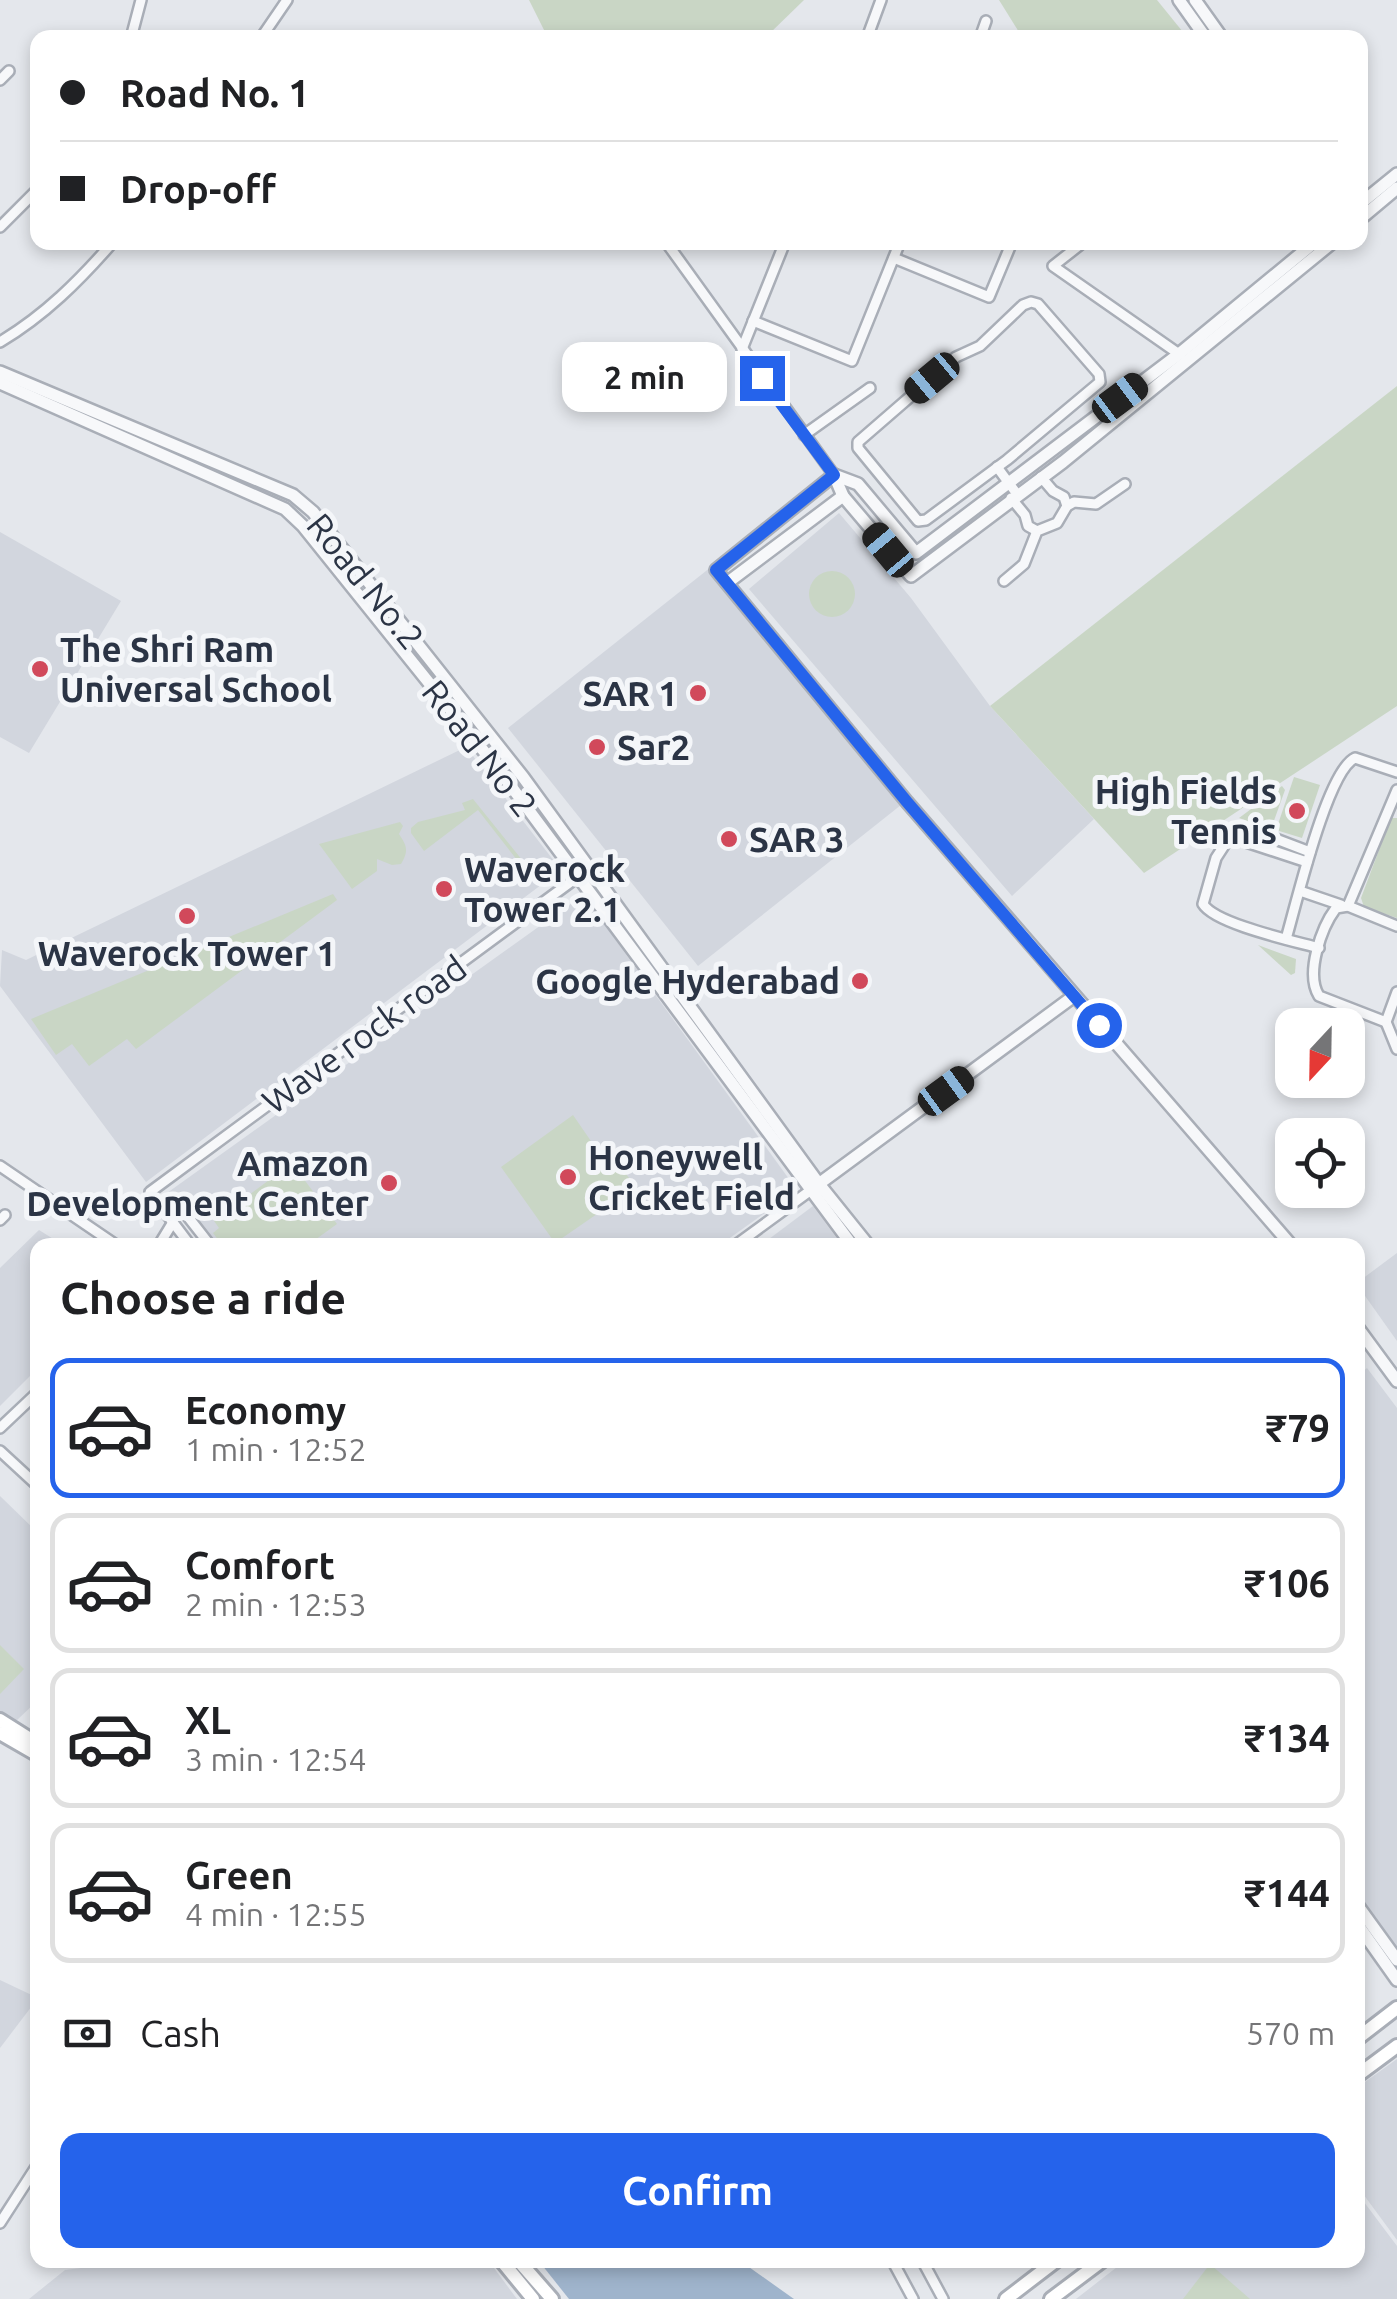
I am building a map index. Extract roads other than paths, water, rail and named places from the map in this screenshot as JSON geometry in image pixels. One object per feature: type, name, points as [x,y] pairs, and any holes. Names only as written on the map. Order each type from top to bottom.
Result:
[{"type":"main road","points":[[0,1720],[30,1739]]},
{"type":"main road","points":[[0,1733],[30,1751]]},
{"type":"main road","points":[[1365,2033],[1397,2008]]},
{"type":"main road","points":[[1365,2071],[1397,2046]]},
{"type":"main road","points":[[508,2268],[533,2299]]},
{"type":"main road","points":[[525,2268],[552,2299]]},
{"type":"main road","points":[[1006,2299],[1047,2268]]},
{"type":"main road","points":[[1051,2299],[1092,2268]]},
{"type":"street","points":[[133,30],[142,0]]},
{"type":"street","points":[[265,30],[286,0]]},
{"type":"street","points":[[870,30],[881,0]]},
{"type":"street","points":[[1179,0],[1200,30]]},
{"type":"street","points":[[1195,0],[1216,30]]},
{"type":"street","points":[[983,30],[986,21]]},
{"type":"street","points":[[0,80],[9,71]]},
{"type":"street","points":[[1368,199],[1395,182]]},
{"type":"street","points":[[1368,211],[1395,182]]},
{"type":"street","points":[[0,227],[30,198]]},
{"type":"street","points":[[0,342],[34,320],[76,284],[106,250]]},
{"type":"street","points":[[672,250],[834,475],[843,496],[911,576],[1324,250]]},
{"type":"street","points":[[675,255],[677,250]]},
{"type":"street","points":[[742,349],[782,250]]},
{"type":"street","points":[[753,321],[852,361],[897,250]]},
{"type":"street","points":[[894,258],[990,298],[1009,250]]},
{"type":"street","points":[[1074,250],[1053,266],[1179,354]]},
{"type":"street","points":[[834,475],[858,484],[916,552],[1179,354],[1306,250]]},
{"type":"street","points":[[1038,304],[1099,374],[1100,382],[997,467],[926,520],[918,521],[858,448],[858,442],[956,357],[980,346],[1024,306],[1038,304]]},
{"type":"street","name":"Road No.2","points":[[0,372],[293,495],[313,512],[524,777]]},
{"type":"street","name":"Road No 2","points":[[0,382],[285,509],[303,526],[584,872],[815,1187],[848,1238]]},
{"type":"street","points":[[804,435],[870,388]]},
{"type":"street","points":[[997,467],[1028,526],[1037,531]]},
{"type":"street","points":[[834,475],[716,570],[907,802],[1285,1238]]},
{"type":"street","points":[[983,477],[996,491]]},
{"type":"street","points":[[1041,477],[1064,497],[1068,506]]},
{"type":"street","points":[[1004,581],[1024,564],[1037,531],[1056,524],[1068,506],[1074,502],[1096,504],[1125,484]]},
{"type":"street","points":[[727,584],[843,496]]},
{"type":"street","points":[[1286,939],[1309,857],[1342,768],[1356,758],[1397,772]]},
{"type":"street","name":"Road No 2","points":[[524,777],[584,872]]},
{"type":"street","points":[[1386,1022],[1319,996],[1312,980],[1332,913],[1345,905],[1393,810],[1397,790]]},
{"type":"street","points":[[1260,833],[1309,857]]},
{"type":"street","points":[[1309,857],[1240,840],[1227,841],[1216,858],[1203,904],[1208,912],[1319,948]]},
{"type":"street","name":"Wave rock road","points":[[173,1222],[150,1192],[584,872]]},
{"type":"street","points":[[1300,892],[1397,926]]},
{"type":"street","points":[[1397,992],[1386,1022],[1397,1049]]},
{"type":"street","points":[[746,1238],[1074,996]]},
{"type":"street","points":[[0,1166],[106,1238]]},
{"type":"street","name":"Road No 2","points":[[815,1187],[862,1238]]},
{"type":"street","points":[[185,1213],[205,1238]]},
{"type":"street","points":[[163,1238],[173,1222],[185,1238]]},
{"type":"street","points":[[1365,1338],[1397,1381]]},
{"type":"street","points":[[0,1428],[30,1400]]},
{"type":"street","points":[[0,1451],[30,1479]]},
{"type":"street","points":[[1365,1916],[1397,1960]]},
{"type":"street","points":[[1365,1934],[1397,1980]]},
{"type":"street","points":[[0,2223],[30,2176]]},
{"type":"street","points":[[896,2268],[913,2299]]},
{"type":"street","points":[[926,2268],[943,2299]]},
{"type":"water","points":[[544,2268],[750,2268],[794,2299],[569,2299]]},
{"type":"place","name":"The Shri Ram Universal School","points":[[40,669]]},
{"type":"place","name":"SAR 1","points":[[698,693]]},
{"type":"place","name":"Sar2","points":[[597,747]]},
{"type":"place","name":"High Fields Tennis","points":[[1297,811]]},
{"type":"place","name":"SAR 3","points":[[729,839]]},
{"type":"place","name":"Waverock Tower 2.1","points":[[444,889]]},
{"type":"place","name":"Waverock Tower 1","points":[[187,916]]},
{"type":"place","name":"Google Hyderabad","points":[[860,981]]},
{"type":"place","name":"Honeywell Cricket Field","points":[[568,1177]]},
{"type":"place","name":"Amazon Development Center","points":[[389,1183]]}]
